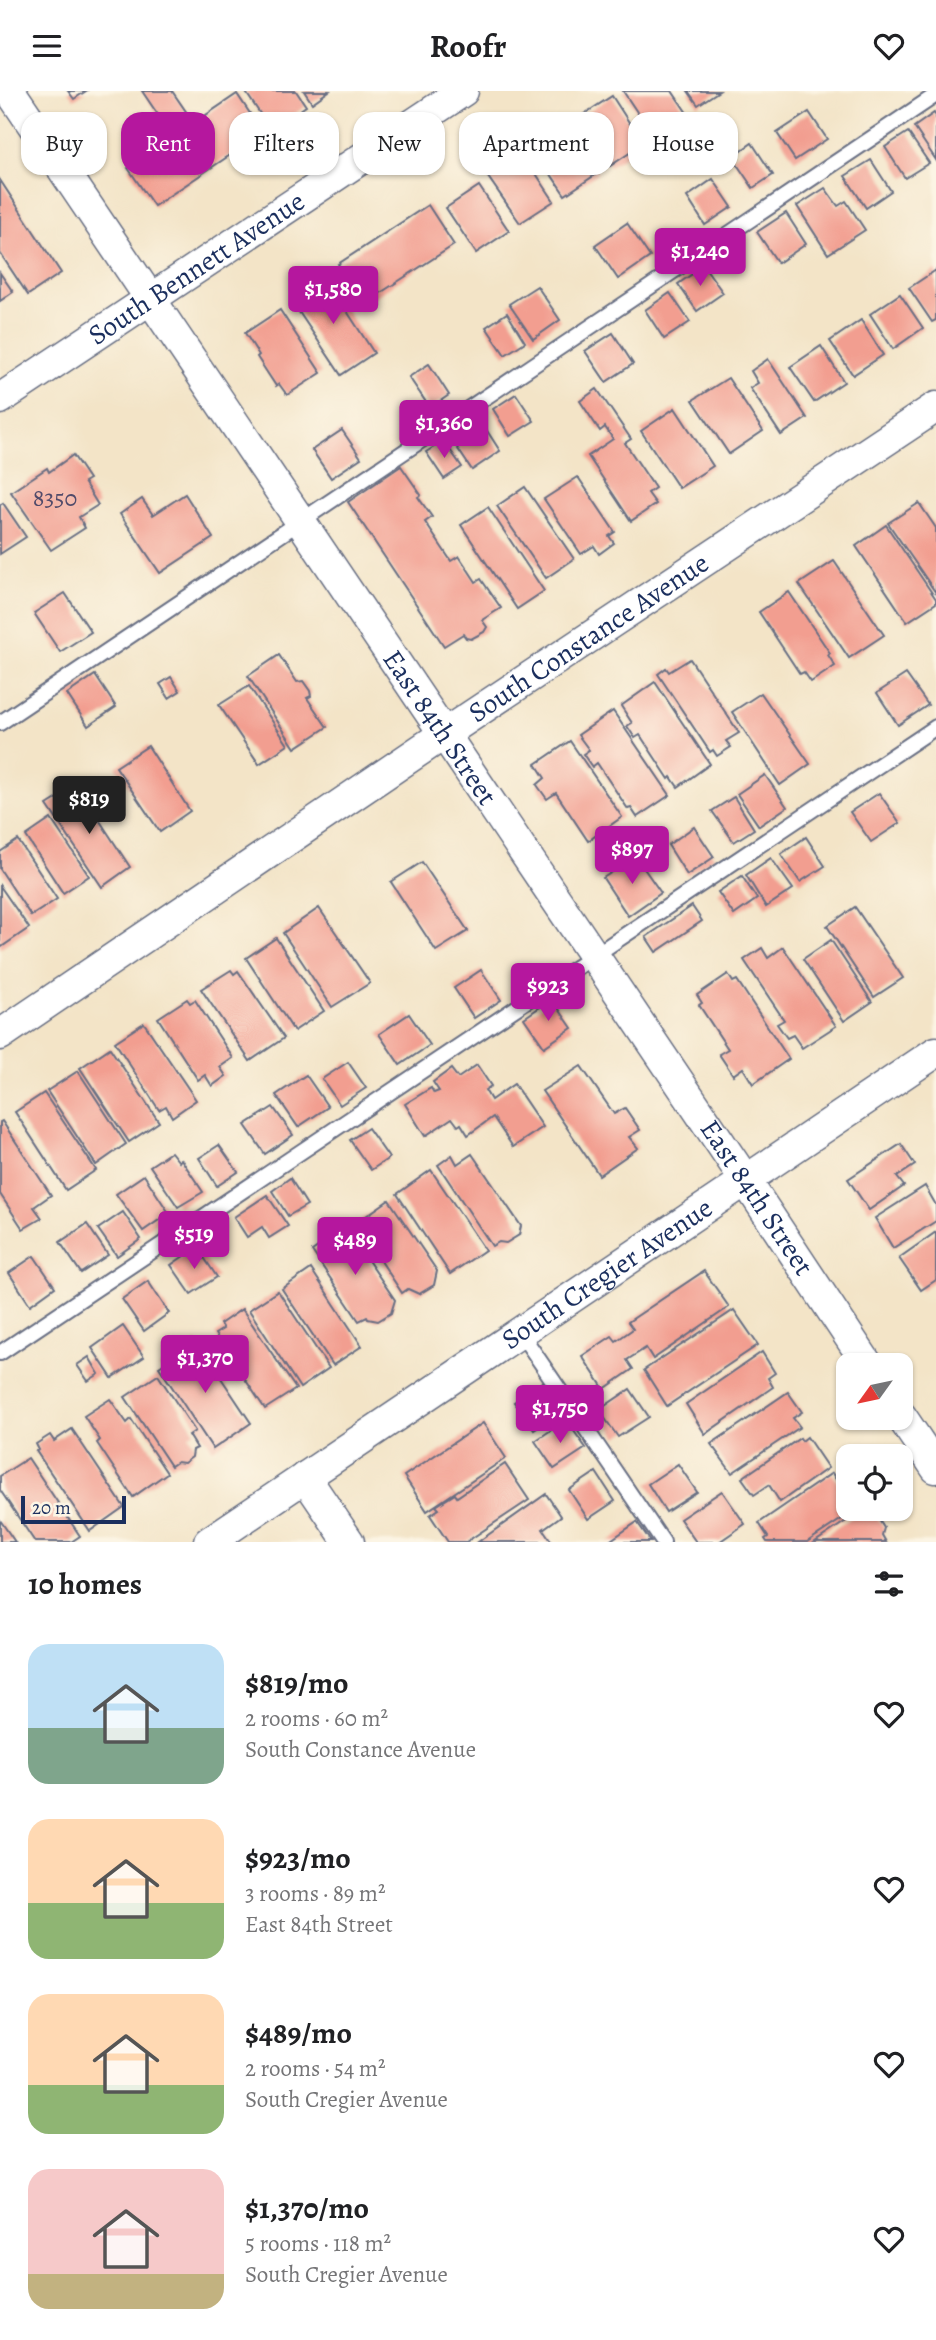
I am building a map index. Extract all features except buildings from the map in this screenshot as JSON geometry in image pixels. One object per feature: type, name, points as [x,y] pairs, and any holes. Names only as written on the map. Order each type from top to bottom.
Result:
[{"type":"street","name":"East 84th Street","points":[[10,91],[746,1181],[859,1353]]},
{"type":"street","name":"South Bennett Avenue","points":[[0,399],[463,91]]},
{"type":"street","name":"South Constance Avenue","points":[[0,1035],[444,734],[936,407]]},
{"type":"street","name":"South Cregier Avenue","points":[[209,1542],[936,1052]]},
{"type":"street","points":[[910,1430],[936,1468]]},
{"type":"street","points":[[305,1477],[349,1542]]},
{"type":"lane","points":[[0,723],[936,95]]},
{"type":"lane","points":[[0,1353],[936,727]]},
{"type":"lane","points":[[520,1332],[663,1542]]}]
